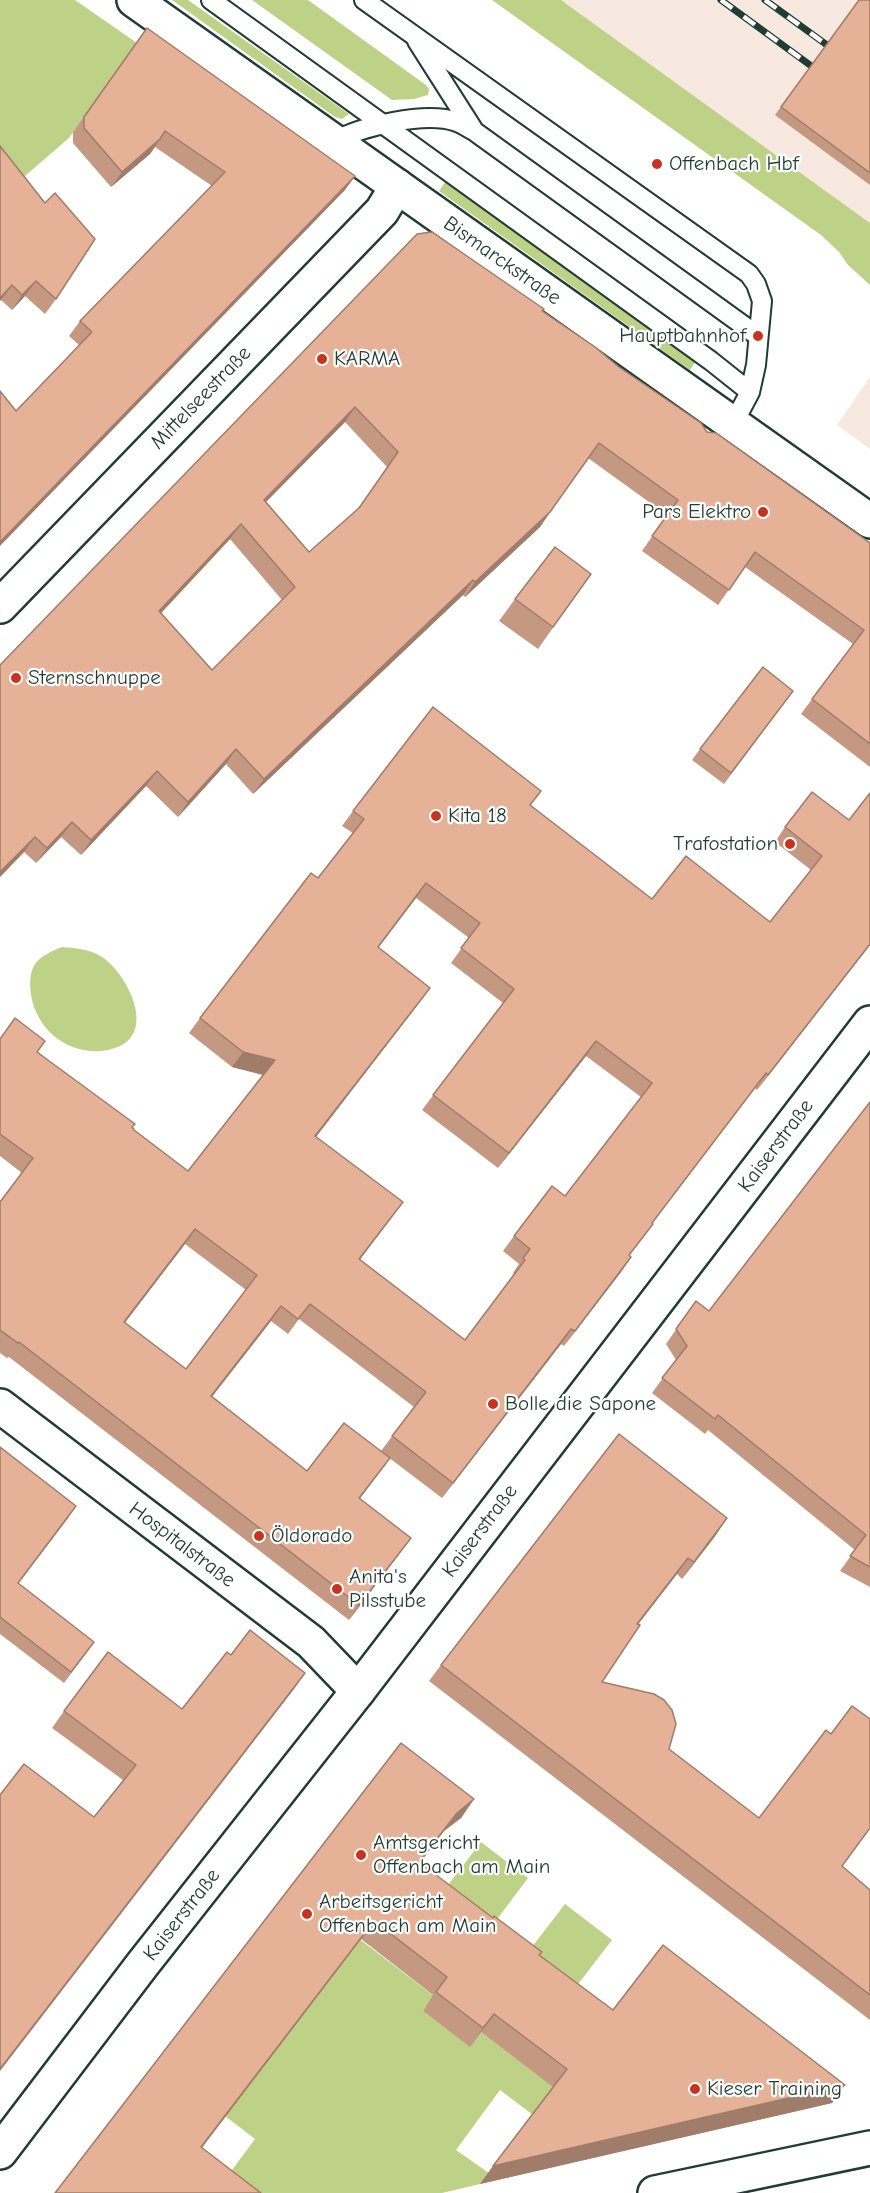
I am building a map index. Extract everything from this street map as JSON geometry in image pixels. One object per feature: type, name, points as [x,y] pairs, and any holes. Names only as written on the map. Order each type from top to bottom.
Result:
[{"type":"main road","name":"Bismarckstraße","points":[[134,0],[397,186],[720,423],[870,521]]},
{"type":"main road","name":"Mittelseestraße","points":[[0,606],[382,211],[397,186]]},
{"type":"main road","name":"Kaiserstraße","points":[[0,2152],[142,1965],[358,1691],[870,1023]]},
{"type":"main road","name":"Hospitalstraße","points":[[0,1406],[311,1642],[358,1691]]},
{"type":"main road","points":[[655,2193],[870,2148]]},
{"type":"lane","points":[[211,0],[702,354],[750,393]]},
{"type":"lane","points":[[364,0],[749,273],[762,301],[753,383],[750,393],[720,423]]},
{"type":"lane","points":[[413,34],[474,131]]},
{"type":"lane","points":[[333,142],[349,133],[384,123],[440,119],[456,122],[474,131],[758,336]]},
{"type":"shaded area","points":[[561,0],[870,0],[870,223]]},
{"type":"shaded area","points":[[870,377],[870,449],[837,425]]},
{"type":"green space","points":[[0,0],[75,0],[137,43],[69,138],[11,188],[0,174]]},
{"type":"green space","points":[[172,0],[188,0],[349,114],[342,119],[335,117]]},
{"type":"green space","points":[[252,0],[308,0],[426,85],[429,89],[428,95],[414,99],[392,100]]},
{"type":"green space","points":[[492,0],[561,0],[870,223],[870,285],[821,235]]},
{"type":"green space","points":[[445,182],[696,361],[690,370],[439,191]]},
{"type":"green space","points":[[62,947],[77,948],[97,954],[110,964],[126,985],[136,1011],[136,1023],[133,1034],[123,1044],[108,1050],[81,1050],[58,1039],[40,1020],[31,995],[32,972],[35,964],[41,958]]},
{"type":"green space","points":[[481,1842],[528,1878],[492,1926],[445,1889]]},
{"type":"green space","points":[[565,1904],[612,1940],[575,1988],[528,1952]]},
{"type":"green space","points":[[358,1938],[434,1996],[423,2011],[470,2046],[481,2032],[554,2087],[533,2115],[500,2090],[456,2150],[489,2173],[480,2184],[442,2193],[255,2193],[229,2174],[255,2139],[225,2116]]},
{"type":"building","points":[[859,0],[870,0],[870,173],[781,107]]},
{"type":"building","points":[[147,28],[355,176],[0,542],[0,391],[16,411],[92,332],[80,321],[225,172],[165,131],[160,139],[122,172],[84,128],[84,117]]},
{"type":"building","points":[[0,146],[45,203],[55,193],[95,239],[56,299],[36,281],[22,295],[12,285],[0,298]]},
{"type":"building","points":[[432,232],[544,309],[542,311],[595,347],[619,367],[701,423],[707,432],[716,433],[870,543],[870,744],[812,699],[864,630],[755,552],[729,590],[652,536],[678,500],[599,443],[550,512],[475,582],[473,580],[264,779],[236,749],[188,802],[157,771],[91,840],[72,822],[47,848],[35,837],[0,872],[0,665],[417,234]],"holes":[[[355,407],[398,452],[359,508],[309,552],[264,500]],[[241,524],[295,587],[212,670],[159,611]]]},
{"type":"building","points":[[555,547],[591,574],[553,627],[515,599]]},
{"type":"building","points":[[763,667],[793,691],[731,773],[700,749]]},
{"type":"building","points":[[433,707],[541,791],[530,805],[652,899],[686,856],[770,922],[822,856],[785,827],[812,792],[849,820],[870,793],[870,944],[768,1075],[766,1073],[652,1223],[629,1255],[631,1257],[575,1331],[571,1329],[453,1483],[392,1436],[426,1392],[310,1304],[298,1319],[281,1306],[211,1396],[307,1471],[344,1423],[390,1458],[359,1498],[411,1538],[359,1605],[19,1342],[0,1330],[0,1202],[33,1158],[0,1134],[0,1039],[15,1018],[45,1041],[37,1052],[135,1124],[132,1127],[134,1130],[188,1171],[275,1060],[243,1052],[200,1018],[311,873],[318,878],[364,819],[353,811]],"holes":[[[426,883],[480,923],[461,948],[514,989],[433,1095],[509,1153],[596,1041],[652,1083],[565,1196],[552,1186],[514,1236],[530,1249],[523,1258],[525,1260],[465,1340],[359,1259],[403,1202],[315,1136],[430,988],[378,947]],[[195,1229],[257,1275],[186,1369],[124,1322]]]},
{"type":"building","points":[[870,1102],[870,1567],[850,1556],[866,1535],[718,1415],[715,1419],[662,1378],[687,1346],[676,1329],[696,1301],[709,1311]]},
{"type":"building","points":[[619,1434],[727,1518],[694,1562],[688,1558],[637,1624],[640,1625],[602,1682],[654,1694],[664,1700],[672,1710],[676,1724],[669,1749],[759,1818],[826,1730],[831,1734],[852,1706],[870,1719],[870,1828],[842,1866],[870,1890],[870,1995],[441,1665]]},
{"type":"building","points":[[0,1447],[76,1506],[18,1583],[94,1642],[71,1672],[0,1617]]},
{"type":"building","points":[[250,1630],[305,1673],[0,2069],[0,1795],[24,1764],[94,1817],[136,1765],[64,1711],[108,1652],[182,1709],[227,1652],[231,1655]]},
{"type":"building","points":[[401,1743],[474,1799],[457,1813],[419,1862],[542,1952],[539,1955],[613,2010],[663,1945],[845,2085],[493,2166],[567,2069],[494,2014],[483,2028],[436,1992],[447,1977],[374,1921],[201,2147],[261,2193],[55,2193]]},
{"type":"railway","points":[[721,0],[825,76]]},
{"type":"railway","points":[[765,0],[838,53]]},
{"type":"place","name":"Offenbach Hbf","points":[[657,164]]},
{"type":"place","name":"Hauptbahnhof","points":[[758,336]]},
{"type":"place","name":"KARMA","points":[[322,359]]},
{"type":"place","name":"Pars Elektro","points":[[763,512]]},
{"type":"place","name":"Sternschnuppe","points":[[16,678]]},
{"type":"place","name":"Kita 18","points":[[436,816]]},
{"type":"place","name":"Trafostation","points":[[790,844]]},
{"type":"place","name":"Bolle die Sapone","points":[[493,1404]]},
{"type":"place","name":"Öldorado","points":[[259,1536]]},
{"type":"place","name":"Anita's Pilsstube","points":[[337,1589]]},
{"type":"place","name":"Amtsgericht Offenbach am Main","points":[[361,1855]]},
{"type":"place","name":"Arbeitsgericht Offenbach am Main","points":[[307,1914]]},
{"type":"place","name":"Kieser Training","points":[[695,2089]]}]
